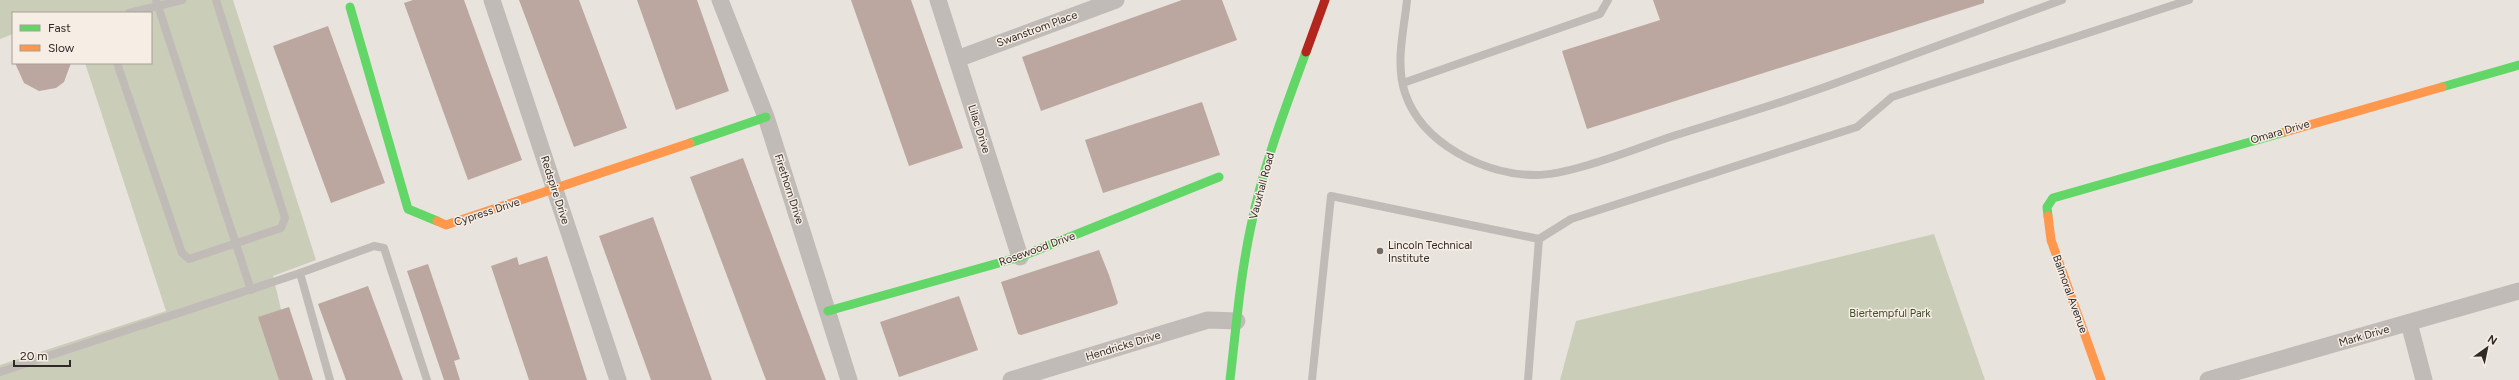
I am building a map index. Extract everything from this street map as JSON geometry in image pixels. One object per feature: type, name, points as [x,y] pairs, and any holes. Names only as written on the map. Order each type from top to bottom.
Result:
[{"type":"street","name":"Redspire Drive","points":[[492,0],[618,380]]},
{"type":"street","name":"Firethorn Drive","points":[[720,0],[766,117],[849,380]]},
{"type":"street","name":"Lilac Drive","points":[[938,0],[1020,257]]},
{"type":"street","name":"Swanstrom Place","points":[[957,58],[1116,0]]},
{"type":"street","name":"Vauxhall Road","points":[[1230,380],[1237,320],[1255,204],[1271,150],[1324,0]]},
{"type":"street","name":"Cypress Drive","points":[[350,7],[408,209],[446,225],[555,190],[766,117]]},
{"type":"street","name":"Omara Drive","points":[[2047,207],[2053,198],[2063,193],[2519,65]]},
{"type":"street","name":"Rosewood Drive","points":[[828,310],[1020,257],[1219,177]]},
{"type":"street","name":"Balmoral Avenue","points":[[2047,207],[2051,240],[2101,380]]},
{"type":"street","name":"Mark Drive","points":[[2208,380],[2519,291]]},
{"type":"street","name":"Hendricks Drive","points":[[1011,380],[1208,320],[1237,320]]},
{"type":"street","points":[[2409,323],[2424,380]]},
{"type":"lane","points":[[132,12],[156,3],[182,0]]},
{"type":"lane","points":[[117,64],[182,253],[189,260],[281,228],[285,218],[216,0]]},
{"type":"lane","points":[[1407,0],[1399,55],[1405,94],[1417,116],[1430,131],[1450,149],[1479,163],[1508,172],[1536,175],[1580,166],[1834,84],[2062,0]]},
{"type":"lane","points":[[1403,83],[1600,14],[1608,0]]},
{"type":"lane","points":[[1312,380],[1331,196],[1539,239],[1572,219],[1857,127],[1892,97],[2189,0]]},
{"type":"lane","points":[[156,3],[237,244],[250,290]]},
{"type":"lane","points":[[1528,380],[1539,239]]},
{"type":"lane","points":[[0,372],[250,290],[374,246],[384,248],[426,380]]},
{"type":"lane","points":[[300,273],[330,380]]},
{"type":"green space","points":[[0,0],[233,0],[316,260],[273,276],[298,380],[0,380],[0,365],[166,311],[85,64],[152,64],[152,12],[12,12],[12,34],[0,39]]},
{"type":"green space","name":"Biertempful Park","points":[[1934,234],[1985,380],[1560,380],[1576,321]]},
{"type":"building","points":[[413,0],[464,0],[522,160],[468,180],[404,3]]},
{"type":"building","points":[[519,0],[579,0],[627,128],[574,147]]},
{"type":"building","points":[[637,0],[697,0],[729,91],[676,110]]},
{"type":"building","points":[[851,0],[911,0],[963,148],[909,166]]},
{"type":"building","points":[[1182,0],[1222,0],[1237,40],[1041,111],[1022,57]]},
{"type":"building","points":[[1653,0],[1984,0],[1984,3],[1587,129],[1562,51],[1660,20]]},
{"type":"building","points":[[328,26],[385,183],[331,203],[273,46]]},
{"type":"building","points":[[15,64],[71,64],[64,82],[56,88],[39,91],[24,83]]},
{"type":"building","points":[[1202,102],[1220,155],[1103,193],[1085,140]]},
{"type":"building","points":[[743,158],[826,380],[766,380],[690,177]]},
{"type":"building","points":[[653,217],[712,380],[651,380],[599,236]]},
{"type":"building","points":[[1099,250],[1118,303],[1116,305],[1021,335],[1018,334],[1001,282]]},
{"type":"building","points":[[547,256],[587,380],[529,380],[491,266],[517,257],[519,265]]},
{"type":"building","points":[[428,264],[460,359],[454,361],[460,380],[444,380],[407,271]]},
{"type":"building","points":[[368,286],[403,380],[346,380],[318,304]]},
{"type":"building","points":[[959,296],[978,350],[899,377],[880,322]]},
{"type":"building","points":[[289,307],[313,380],[279,380],[258,317]]},
{"type":"traffic: fast","points":[[350,7],[408,209],[437,221]]},
{"type":"traffic: fast","points":[[1230,380],[1244,264],[1256,204],[1275,138],[1306,52]]},
{"type":"traffic: fast","points":[[2442,87],[2519,65]]},
{"type":"traffic: fast","points":[[690,143],[766,117]]},
{"type":"traffic: fast","points":[[2048,216],[2047,207],[2053,198],[2285,132]]},
{"type":"traffic: fast","points":[[828,311],[1020,257],[1219,177]]},
{"type":"traffic: slow","points":[[2285,132],[2442,87]]},
{"type":"traffic: slow","points":[[437,221],[446,225],[690,143]]},
{"type":"traffic: slow","points":[[2048,216],[2051,240],[2101,380]]},
{"type":"traffic: jam","points":[[1306,52],[1325,0]]},
{"type":"place","name":"Lincoln Technical Institute","points":[[1380,251]]}]
